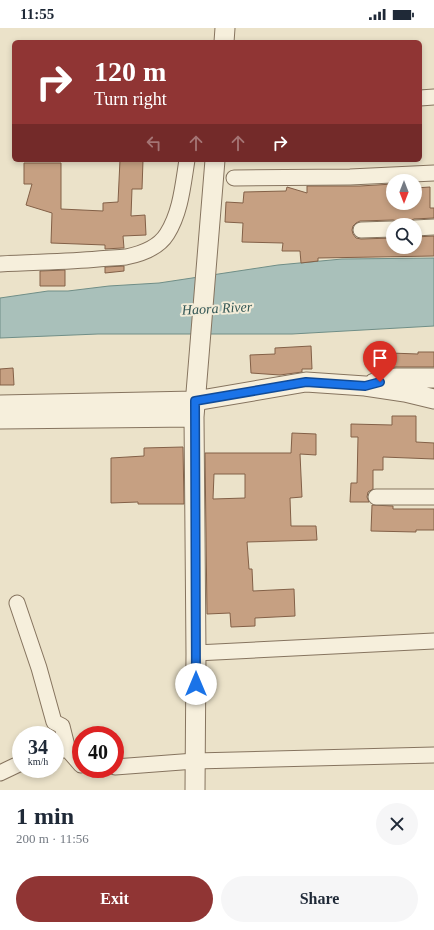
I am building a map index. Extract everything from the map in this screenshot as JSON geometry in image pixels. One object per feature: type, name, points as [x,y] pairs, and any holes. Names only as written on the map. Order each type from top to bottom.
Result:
[{"type":"street","points":[[422,98],[434,97]]},
{"type":"street","points":[[0,264],[87,260],[126,256],[158,245],[167,235],[175,218],[184,182],[187,162]]},
{"type":"street","points":[[195,790],[196,653],[194,409],[215,162]]},
{"type":"street","points":[[234,178],[342,177],[434,173]]},
{"type":"street","points":[[422,228],[434,228]]},
{"type":"street","points":[[361,230],[386,229]]},
{"type":"street","points":[[365,386],[396,378],[434,378]]},
{"type":"street","points":[[0,419],[194,409],[306,382],[365,386],[405,392],[434,399]]},
{"type":"street","points":[[0,405],[194,409]]},
{"type":"street","points":[[376,498],[434,497]]},
{"type":"street","points":[[16,603],[40,668],[54,722],[62,726]]},
{"type":"street","points":[[196,653],[434,641]]},
{"type":"street","points":[[64,752],[72,758]]},
{"type":"street","points":[[124,766],[195,760],[434,755]]},
{"type":"street","points":[[0,773],[12,767]]},
{"type":"water","name":"Haora River","points":[[434,258],[434,326],[292,334],[98,334],[0,338],[0,298],[48,291],[68,291],[109,286],[159,283],[278,265],[342,259]]},
{"type":"building","points":[[120,162],[143,162],[142,189],[132,189],[131,216],[145,215],[146,235],[123,236],[124,248],[105,249],[105,245],[51,243],[52,213],[26,205],[32,184],[24,184],[24,163],[61,163],[61,209],[103,211],[103,203],[118,202]]},
{"type":"building","points":[[386,184],[386,210],[422,210],[422,188],[430,187],[430,208],[434,208],[434,218],[386,218],[386,220],[360,221],[353,226],[352,230],[356,238],[386,238],[386,254],[422,254],[422,237],[434,236],[434,256],[318,258],[318,261],[301,263],[300,251],[282,251],[283,243],[242,242],[243,223],[225,222],[226,202],[243,203],[244,192],[286,191],[287,187],[307,193],[307,186]]},
{"type":"building","points":[[124,266],[124,271],[105,273],[105,267]]},
{"type":"building","points":[[65,270],[65,286],[40,286],[40,271]]},
{"type":"building","points":[[311,346],[312,369],[302,369],[302,372],[280,375],[251,373],[250,355],[275,354],[275,348]]},
{"type":"building","points":[[418,352],[434,352],[434,367],[389,368],[390,353],[418,354]]},
{"type":"building","points":[[13,368],[14,385],[0,385],[0,369]]},
{"type":"building","points":[[392,416],[416,416],[416,442],[434,443],[434,459],[383,457],[383,470],[373,470],[373,489],[368,492],[367,497],[369,502],[350,502],[351,483],[357,483],[358,437],[351,437],[351,424],[392,425]]},
{"type":"building","points":[[292,433],[316,434],[316,455],[300,454],[302,497],[290,498],[291,526],[316,526],[317,540],[247,542],[249,569],[252,569],[253,591],[294,589],[295,616],[255,618],[255,626],[231,627],[230,613],[207,614],[205,453],[291,453]],"holes":[[[214,474],[245,474],[245,498],[213,499]]]},
{"type":"building","points":[[183,447],[184,504],[138,504],[138,502],[111,503],[111,458],[144,456],[144,448]]},
{"type":"building","points":[[372,505],[393,506],[393,509],[434,509],[434,530],[416,530],[416,532],[371,531]]},
{"type":"route","points":[[196,684],[195,401],[306,382],[365,386],[380,382]]}]
